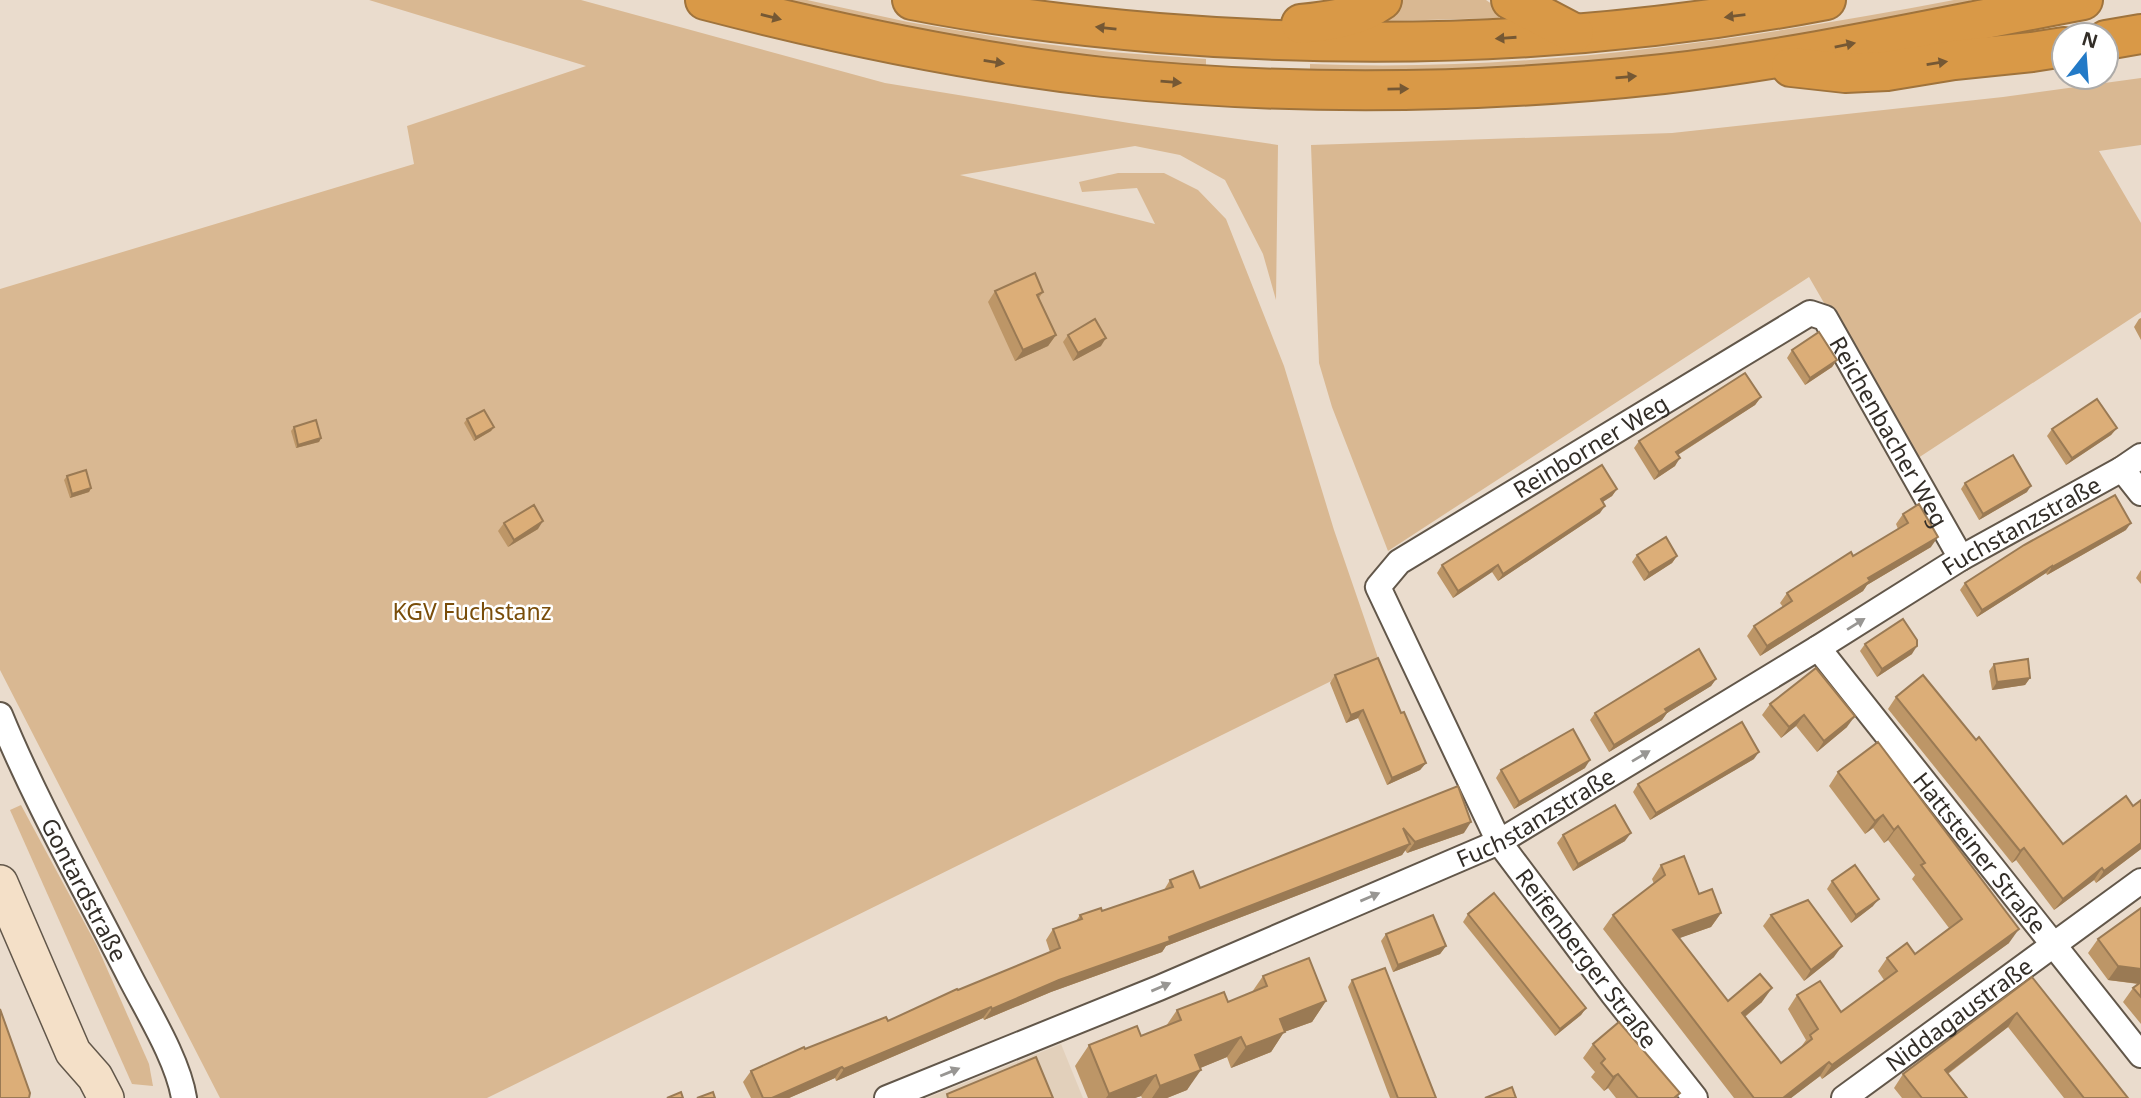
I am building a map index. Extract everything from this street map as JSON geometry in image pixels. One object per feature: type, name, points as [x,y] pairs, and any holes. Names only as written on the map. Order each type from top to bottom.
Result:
[{"type":"highway","points":[[705,0],[803,25],[1003,63],[1103,77],[1303,89],[1476,88],[1662,74],[1754,62],[2083,0]]},
{"type":"highway","points":[[912,0],[1056,22],[1198,36],[1292,42],[1386,43],[1574,33],[1749,15],[1826,0]]},
{"type":"highway","points":[[1198,36],[1334,20],[1354,15],[1382,0]]},
{"type":"highway","points":[[1511,0],[1574,33]]},
{"type":"highway","points":[[2120,38],[2141,34]]},
{"type":"highway","points":[[1754,62],[1845,74],[2050,49]]},
{"type":"main road","points":[[0,883],[73,1052],[95,1077],[106,1098]]},
{"type":"main road","points":[[73,1052],[75,1087],[80,1098]]},
{"type":"street","name":"Reichenbacher Weg","points":[[1810,313],[1825,318],[1961,558]]},
{"type":"street","name":"Reinborner Weg","points":[[1378,587],[1399,562],[1810,313]]},
{"type":"street","name":"Fuchstanzstraße","points":[[887,1098],[1160,988],[1499,842],[1961,558],[2131,462]]},
{"type":"street","points":[[2131,462],[2141,493]]},
{"type":"street","name":"Reifenberger Straße","points":[[1378,587],[1499,842],[1695,1098]]},
{"type":"street","name":"Hattsteiner Straße","points":[[1818,648],[2141,1055]]},
{"type":"street","name":"Gontardstraße","points":[[0,715],[27,780],[174,1064],[181,1080],[184,1098]]},
{"type":"street","name":"Niddagaustraße","points":[[1844,1098],[2141,881]]},
{"type":"street","name":"Gontardstraße","points":[[174,1064],[174,1098]]},
{"type":"shaded area","points":[[1061,1044],[1083,1098],[927,1098]]},
{"type":"green space","name":"KGV Fuchstanz","points":[[369,0],[581,0],[885,83],[1278,145],[1276,300],[1263,254],[1225,180],[1180,155],[1135,146],[960,175],[1155,224],[1137,188],[1082,192],[1079,182],[1118,173],[1164,173],[1198,190],[1226,219],[1284,366],[1334,530],[1378,658],[487,1098],[220,1098],[0,670],[0,289],[414,164],[407,126],[586,66]]},
{"type":"green space","points":[[772,0],[807,0],[908,22],[1021,41],[1110,52],[1206,59],[1206,67],[981,43]]},
{"type":"green space","points":[[1400,0],[1486,0],[1499,9],[1499,18],[1388,21],[1388,11]]},
{"type":"green space","points":[[1954,0],[1990,0],[1791,36],[1641,57],[1486,69],[1310,72],[1310,64],[1472,63],[1634,50],[1794,28]]},
{"type":"green space","points":[[2141,78],[2141,145],[2099,151],[2141,223],[2141,312],[1915,460],[1809,277],[1388,551],[1332,407],[1319,363],[1311,145],[1672,133],[2050,91],[2120,91],[2120,81]]},
{"type":"green space","points":[[21,805],[97,946],[149,1064],[153,1086],[132,1084],[10,810]]},
{"type":"building","points":[[1035,273],[1043,292],[1037,295],[1056,335],[1023,350],[995,291]]},
{"type":"building","points":[[1095,319],[1106,338],[1078,353],[1068,335]]},
{"type":"building","points":[[1819,332],[1837,360],[1810,378],[1792,350]]},
{"type":"building","points":[[1745,373],[1761,397],[1676,452],[1680,458],[1659,472],[1639,441]]},
{"type":"building","points":[[2097,399],[2117,428],[2072,458],[2052,429]]},
{"type":"building","points":[[484,410],[494,427],[476,437],[467,419]]},
{"type":"building","points":[[316,420],[321,438],[298,445],[294,427]]},
{"type":"building","points":[[2013,455],[2031,486],[1983,514],[1965,483]]},
{"type":"building","points":[[1602,465],[1617,489],[1601,499],[1605,506],[1503,574],[1498,565],[1458,591],[1442,565]]},
{"type":"building","points":[[86,470],[91,488],[72,494],[67,476]]},
{"type":"building","points":[[2115,495],[2131,523],[2052,566],[1982,610],[1965,583],[2024,545]]},
{"type":"building","points":[[1919,504],[1938,537],[1868,578],[1870,581],[1767,646],[1754,626],[1792,601],[1787,593],[1851,552],[1853,556],[1908,523],[1903,514]]},
{"type":"building","points":[[534,505],[543,521],[514,540],[504,523]]},
{"type":"building","points":[[1666,537],[1677,556],[1649,573],[1637,555]]},
{"type":"building","points":[[1903,619],[1917,640],[1917,646],[1882,669],[1865,644]]},
{"type":"building","points":[[1699,649],[1716,679],[1665,709],[1667,712],[1614,745],[1595,713]]},
{"type":"building","points":[[1378,658],[1426,763],[1392,778],[1363,710],[1351,715],[1335,675]]},
{"type":"building","points":[[2028,659],[2030,678],[1997,682],[1994,664]]},
{"type":"building","points":[[1816,668],[1855,716],[1824,741],[1804,715],[1789,727],[1770,704]]},
{"type":"building","points":[[1923,675],[1976,740],[1979,737],[2063,844],[2126,796],[2133,806],[2141,800],[2141,843],[2104,871],[2102,868],[2063,899],[2024,848],[2020,851],[1896,697]]},
{"type":"building","points":[[1742,722],[1759,752],[1656,813],[1638,784]]},
{"type":"building","points":[[1573,729],[1590,760],[1519,802],[1501,770]]},
{"type":"building","points":[[1878,742],[2019,929],[1832,1065],[1829,1062],[1783,1098],[1754,1098],[1613,915],[1665,875],[1661,865],[1684,856],[1699,894],[1712,889],[1721,913],[1673,930],[1728,1001],[1760,974],[1772,988],[1742,1013],[1781,1063],[1812,1039],[1810,1035],[1818,1029],[1797,995],[1820,981],[1841,1012],[1897,971],[1887,958],[1907,943],[1915,954],[1962,919],[1921,865],[1925,863],[1898,826],[1894,830],[1883,815],[1875,821],[1838,772]]},
{"type":"building","points":[[1458,786],[1471,822],[1415,842],[1403,828],[1410,844],[1169,937],[1170,941],[1059,980],[992,1009],[991,1007],[772,1098],[763,1098],[751,1071],[804,1047],[805,1049],[886,1017],[888,1021],[957,989],[1060,948],[1053,929],[1082,919],[1080,915],[1101,908],[1102,911],[1173,887],[1170,880],[1193,871],[1200,888]]},
{"type":"building","points":[[1615,805],[1631,833],[1578,864],[1563,835]]},
{"type":"building","points":[[1855,865],[1879,899],[1856,915],[1832,881]]},
{"type":"building","points":[[1494,893],[1586,1008],[1560,1029],[1468,914]]},
{"type":"building","points":[[1808,900],[1842,946],[1811,970],[1771,915]]},
{"type":"building","points":[[2141,908],[2141,969],[2118,966],[2098,939]]},
{"type":"building","points":[[1433,915],[1446,946],[1398,965],[1386,934]]},
{"type":"building","points":[[1309,958],[1326,1001],[1280,1019],[1285,1032],[1246,1047],[1241,1037],[1195,1055],[1201,1070],[1160,1086],[1156,1075],[1109,1094],[1089,1045],[1137,1026],[1141,1036],[1181,1020],[1177,1010],[1224,992],[1228,1002],[1267,986],[1263,976]]},
{"type":"building","points":[[1385,968],[1436,1098],[1398,1098],[1352,980]]},
{"type":"building","points":[[2032,977],[2128,1098],[2084,1098],[2017,1013],[1945,1070],[1967,1098],[1922,1098],[1903,1074]]},
{"type":"building","points":[[2141,982],[2141,997],[2133,988]]},
{"type":"building","points":[[0,1009],[30,1093],[29,1098],[0,1098]]},
{"type":"building","points":[[1619,1022],[1680,1093],[1676,1098],[1638,1098],[1618,1074],[1613,1077],[1601,1063],[1605,1059],[1593,1044]]},
{"type":"building","points":[[1036,1057],[1053,1098],[948,1098],[947,1094]]},
{"type":"building","points":[[1512,1087],[1516,1098],[1485,1098]]},
{"type":"building","points":[[681,1092],[683,1098],[667,1098]]},
{"type":"building","points":[[713,1092],[715,1098],[697,1098]]}]
